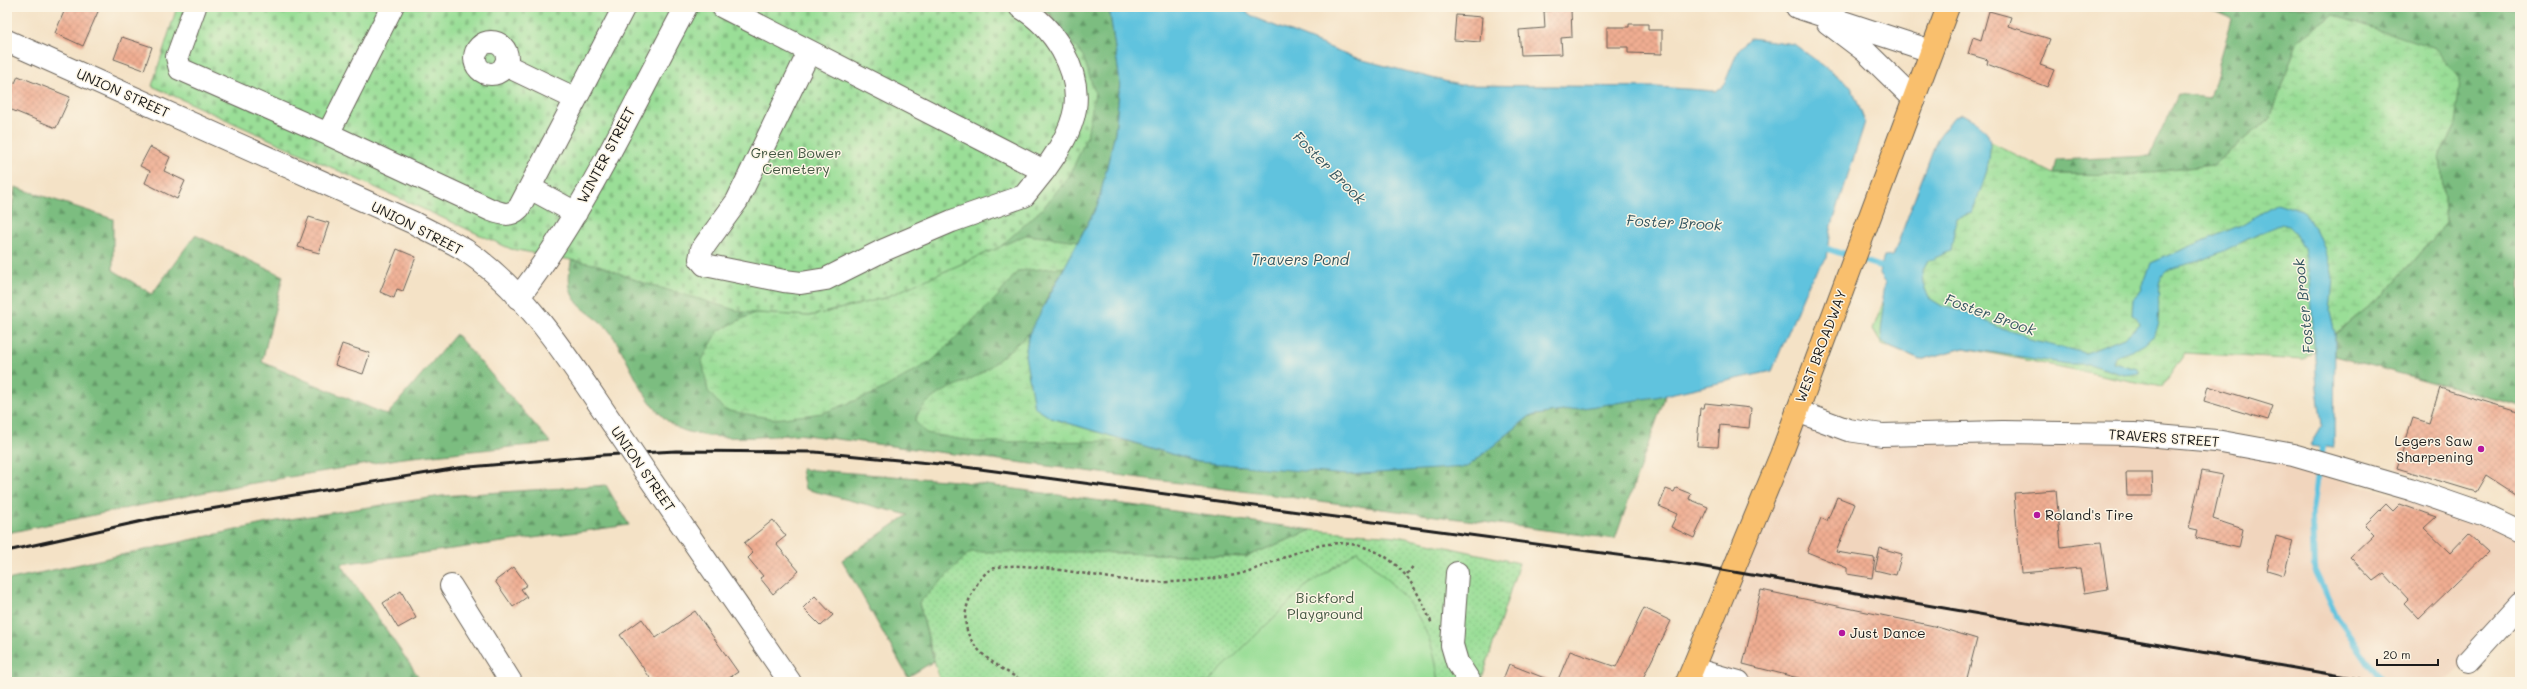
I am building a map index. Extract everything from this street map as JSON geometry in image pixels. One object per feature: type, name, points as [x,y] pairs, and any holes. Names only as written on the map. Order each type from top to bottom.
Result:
[{"type":"main road","name":"WEST BROADWAY","points":[[1690,675],[1797,411],[1948,7]]},
{"type":"street","points":[[195,7],[177,57],[180,69],[504,214],[513,214],[519,208],[624,7]]},
{"type":"street","points":[[328,134],[392,7]]},
{"type":"street","name":"WINTER STREET","points":[[518,298],[554,249],[576,213],[686,7]]},
{"type":"street","points":[[724,7],[809,52],[1044,171]]},
{"type":"street","points":[[809,52],[737,201],[702,249],[700,259],[705,265],[801,283],[826,279],[884,250],[959,219],[1024,196],[1044,171],[1069,129],[1075,109],[1075,86],[1063,53],[1053,37],[1041,23],[1020,7]]},
{"type":"street","points":[[1803,9],[1931,51]]},
{"type":"street","points":[[1803,9],[1865,51],[1914,99]]},
{"type":"street","name":"UNION STREET","points":[[7,41],[414,224],[465,250],[501,280],[541,324],[790,682]]},
{"type":"street","points":[[505,65],[576,99]]},
{"type":"street","points":[[530,188],[576,213]]},
{"type":"street","name":"TRAVERS STREET","points":[[1797,411],[1848,430],[1882,435],[2002,432],[2142,434],[2202,438],[2293,455],[2343,469],[2410,489],[2474,511],[2520,532]]},
{"type":"street","points":[[1457,572],[1452,645],[1457,662],[1470,682]]},
{"type":"street","points":[[452,586],[511,682]]},
{"type":"street","points":[[2468,661],[2520,604]]},
{"type":"street","points":[[1690,675],[1739,682]]},
{"type":"path","points":[[1024,682],[977,649],[966,628],[966,609],[984,576],[992,569],[1008,566],[1046,568],[1135,581],[1178,582],[1243,574],[1311,549],[1348,544],[1373,550],[1407,574],[1420,595],[1435,631]]},
{"type":"path","points":[[1407,574],[1414,565]]},
{"type":"shaded area","points":[[1792,425],[1907,435],[2195,437],[2520,532],[2520,604],[2468,661],[2444,682],[1684,682]]},
{"type":"green space","name":"Green Bower Cemetery","points":[[177,7],[1037,7],[1059,27],[1083,56],[1095,93],[1087,136],[1070,175],[1043,208],[1000,247],[884,298],[810,316],[742,312],[641,282],[599,265],[511,249],[152,86]]},
{"type":"green space","points":[[1037,7],[1109,7],[1120,81],[1115,133],[1098,204],[1041,310],[1051,418],[1198,462],[1467,467],[1530,416],[1666,394],[1615,539],[798,434],[737,437],[704,435],[678,428],[666,420],[647,398],[611,333],[574,298],[571,292],[569,280],[574,248],[1064,36],[1050,15]]},
{"type":"green space","points":[[2205,7],[2520,7],[2520,320],[2518,325],[2520,328],[2520,406],[2335,356],[2335,334],[2383,295],[2446,223],[2440,154],[2455,125],[2298,40],[2271,117],[2213,165],[2128,175],[2054,174],[2057,160],[2149,156],[2178,94],[2209,98],[2232,19]]},
{"type":"green space","points":[[2333,15],[2435,48],[2460,80],[2455,125],[2440,154],[2446,223],[2383,295],[2303,360],[2185,353],[2162,387],[1964,348],[1920,360],[1882,344],[1873,329],[1952,122],[2054,174],[2128,175],[2213,165],[2271,117],[2298,40]]},
{"type":"green space","points":[[15,187],[113,219],[113,270],[152,294],[195,235],[283,276],[262,362],[387,415],[456,334],[551,443],[403,458],[230,487],[7,533],[7,222],[10,223]]},
{"type":"green space","points":[[1026,235],[1079,241],[1066,267],[1018,271],[997,297],[932,361],[875,393],[823,413],[775,419],[724,410],[708,391],[702,360],[719,330],[755,313],[810,316],[884,298]]},
{"type":"green space","points":[[1029,334],[1025,355],[1051,418],[1129,441],[975,442],[926,433],[915,421],[926,404],[933,398],[985,371]]},
{"type":"green space","points":[[801,469],[957,481],[1312,530],[1246,557],[1083,552],[919,603],[934,661],[908,677],[842,560],[908,515],[805,489]]},
{"type":"green space","points":[[606,485],[629,525],[341,564],[422,682],[7,682],[7,580],[277,521],[442,496]]},
{"type":"green space","name":"Bickford Playground","points":[[1312,530],[1397,536],[1519,563],[1481,682],[940,682],[919,603],[970,552],[1083,552],[1246,557]]},
{"type":"green space","points":[[1357,551],[1401,594],[1412,608],[1429,639],[1435,659],[1439,682],[1208,682],[1305,587]]},
{"type":"water","name":"Travers Pond","points":[[1109,7],[1240,7],[1255,18],[1359,59],[1459,85],[1657,87],[1716,91],[1724,85],[1738,50],[1750,38],[1794,44],[1851,86],[1865,122],[1831,229],[1827,258],[1809,282],[1772,371],[1656,397],[1530,416],[1467,467],[1347,475],[1198,462],[1051,418],[1034,407],[1025,355],[1029,334],[1098,204],[1115,133],[1120,82]]},
{"type":"water","points":[[1962,114],[1982,127],[1988,134],[1990,146],[1988,166],[1972,213],[1956,218],[1951,251],[1928,261],[1922,272],[1923,284],[1929,298],[1942,306],[1967,312],[1998,327],[2020,333],[2033,341],[2086,353],[2124,338],[2140,324],[2138,318],[2132,314],[2133,298],[2141,291],[2151,263],[2241,225],[2277,203],[2302,211],[2316,229],[2328,257],[2333,278],[2330,312],[2335,334],[2334,448],[2310,445],[2322,425],[2317,389],[2310,281],[2304,248],[2296,234],[2288,226],[2282,224],[2205,259],[2167,271],[2159,284],[2158,323],[2154,332],[2144,344],[2115,356],[2113,363],[2137,369],[2140,373],[2125,375],[2089,364],[2068,364],[1964,348],[1920,360],[1892,348],[1882,341],[1881,332],[1884,308],[1882,297],[1885,281],[1879,272],[1884,257],[1893,256],[1937,139],[1953,118]]},
{"type":"building","points":[[66,7],[100,7],[83,46],[55,33]]},
{"type":"building","points":[[1571,9],[1572,37],[1561,38],[1562,54],[1521,55],[1519,30],[1545,28],[1544,11]]},
{"type":"building","points":[[1989,11],[2011,17],[2008,26],[2050,39],[2040,65],[2054,70],[2047,87],[1987,64],[1988,60],[1968,54],[1973,37],[1981,40]]},
{"type":"building","points":[[1456,15],[1482,17],[1480,42],[1454,40]]},
{"type":"building","points":[[1629,24],[1648,24],[1648,30],[1662,30],[1662,54],[1628,53],[1628,47],[1607,47],[1607,27],[1629,27]]},
{"type":"building","points":[[122,37],[152,47],[144,70],[114,59]]},
{"type":"building","points":[[18,76],[70,97],[56,128],[7,108],[7,80],[15,83]]},
{"type":"building","points":[[150,147],[170,157],[164,171],[185,181],[177,199],[145,183],[150,171],[140,166]]},
{"type":"building","points":[[309,217],[329,223],[319,253],[298,247]]},
{"type":"building","points":[[397,249],[416,257],[403,291],[397,289],[394,298],[380,292]]},
{"type":"building","points":[[342,344],[370,353],[363,374],[335,365]]},
{"type":"building","points":[[2208,386],[2273,406],[2268,420],[2204,401]]},
{"type":"building","points":[[2440,388],[2520,412],[2520,497],[2486,475],[2476,492],[2397,468],[2413,418],[2429,423]]},
{"type":"building","points":[[1705,403],[1751,408],[1749,428],[1720,425],[1718,447],[1697,446],[1700,408],[1704,408]]},
{"type":"building","points":[[2202,471],[2223,475],[2213,519],[2243,529],[2239,548],[2196,538],[2198,530],[2189,528]]},
{"type":"building","points":[[2126,473],[2152,473],[2153,496],[2127,496]]},
{"type":"building","points":[[1676,488],[1691,494],[1689,499],[1708,507],[1694,538],[1671,527],[1677,514],[1659,506],[1666,489],[1674,492]]},
{"type":"building","name":"Roland's Tire","points":[[2056,490],[2061,547],[2101,542],[2108,589],[2084,593],[2080,568],[2021,573],[2014,493]]},
{"type":"building","points":[[1837,497],[1855,504],[1836,552],[1875,558],[1872,578],[1847,574],[1847,568],[1807,552],[1821,518],[1827,521]]},
{"type":"building","points":[[2386,504],[2393,511],[2400,504],[2436,517],[2424,528],[2450,553],[2468,534],[2488,552],[2419,619],[2404,603],[2408,599],[2384,573],[2373,581],[2350,557],[2374,534],[2365,525]]},
{"type":"building","points":[[773,520],[786,536],[776,544],[799,571],[773,594],[760,578],[763,576],[748,558],[753,553],[744,543]]},
{"type":"building","points":[[2276,536],[2293,541],[2284,575],[2267,570]]},
{"type":"building","points":[[1880,548],[1902,554],[1896,575],[1875,570]]},
{"type":"building","points":[[514,567],[527,585],[521,589],[527,597],[513,607],[495,581]]},
{"type":"building","name":"Just Dance","points":[[1761,590],[1934,626],[1977,639],[1966,682],[1814,682],[1743,664]]},
{"type":"building","points":[[401,591],[416,618],[398,628],[383,603]]},
{"type":"building","points":[[815,596],[833,615],[821,626],[803,608]]},
{"type":"building","points":[[1644,608],[1671,621],[1643,678],[1650,682],[1557,682],[1570,651],[1616,667]]},
{"type":"building","points":[[695,611],[738,672],[723,682],[653,682],[620,635],[642,619],[656,638]]},
{"type":"building","points":[[1509,664],[1552,681],[1552,682],[1502,682]]},
{"type":"waterway","name":"Foster Brook","points":[[1822,247],[1888,269]]},
{"type":"waterway","name":"Foster Brook","points":[[2323,439],[2312,518],[2314,567],[2337,617],[2382,682]]},
{"type":"railway","points":[[7,551],[156,518],[458,468],[603,455],[676,451],[815,452],[950,465],[1699,566],[2376,682]]},
{"type":"place","name":"Legers Saw Sharpening","points":[[2481,449]]},
{"type":"place","name":"Roland's Tire","points":[[2037,515]]},
{"type":"place","name":"Just Dance","points":[[1842,633]]}]
